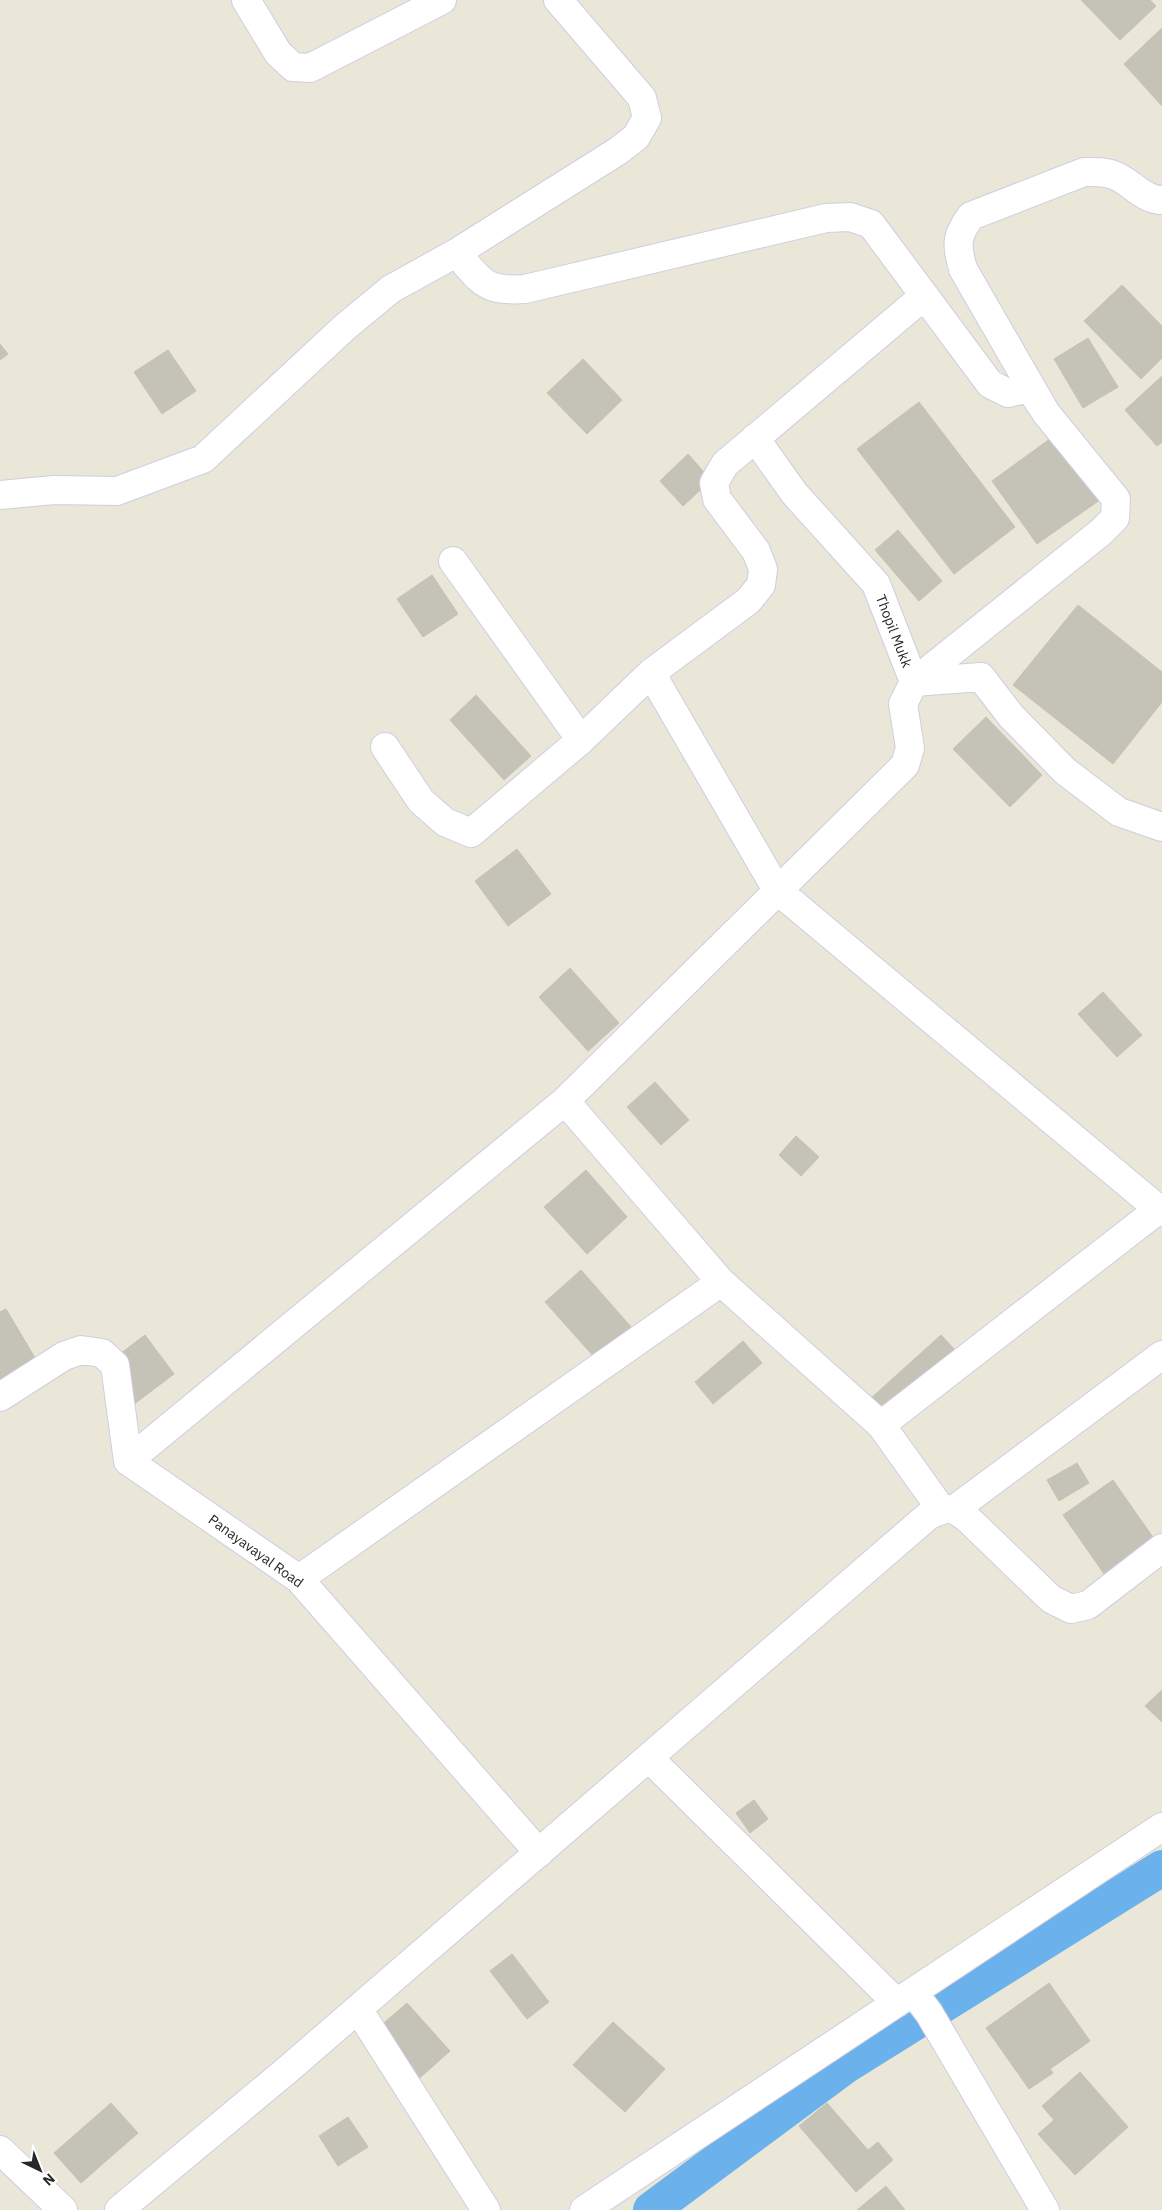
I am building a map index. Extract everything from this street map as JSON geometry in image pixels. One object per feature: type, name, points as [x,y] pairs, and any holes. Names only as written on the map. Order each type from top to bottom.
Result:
[{"type":"street","points":[[246,0],[278,53],[293,66],[310,68],[442,0]]},
{"type":"street","points":[[0,495],[54,490],[117,491],[204,459],[345,327],[392,289],[456,253],[618,151],[636,137],[647,118],[642,98],[558,0]]},
{"type":"street","points":[[1046,414],[963,269],[957,250],[960,231],[971,216],[1084,172],[1102,172],[1117,176],[1155,200],[1162,200]]},
{"type":"street","points":[[128,1461],[564,1101],[905,765],[910,748],[903,704],[914,682],[1101,532],[1115,518],[1116,499],[1046,414],[1030,388],[1008,393],[990,384],[871,224],[850,217],[826,218],[525,289],[506,290],[487,286],[456,253]]},
{"type":"street","points":[[385,747],[421,801],[446,822],[471,832],[581,740],[652,673],[748,601],[761,584],[763,569],[756,550],[717,499],[714,483],[725,464],[924,296]]},
{"type":"street","name":"Thopil Mukk","points":[[755,438],[794,493],[876,584],[914,682],[981,678],[1011,716],[1065,770],[1119,812],[1162,827]]},
{"type":"street","points":[[454,561],[581,740]]},
{"type":"street","points":[[652,673],[777,890],[1160,1210],[881,1425]]},
{"type":"street","points":[[564,1101],[720,1282],[881,1425],[948,1509],[1052,1599],[1071,1609],[1088,1605],[1162,1548]]},
{"type":"street","points":[[299,1579],[720,1282]]},
{"type":"street","points":[[0,1397],[64,1356],[81,1350],[102,1353],[115,1365],[128,1461]]},
{"type":"street","points":[[119,2210],[358,2009],[928,1516],[948,1509],[1162,1355]]},
{"type":"street","name":"Panayavayal Road","points":[[128,1461],[299,1579],[539,1853]]},
{"type":"street","points":[[649,1758],[905,1997],[929,2013],[1045,2210]]},
{"type":"street","points":[[584,2210],[1162,1827]]},
{"type":"street","points":[[358,2009],[486,2210]]},
{"type":"street","points":[[0,2150],[63,2210]]},
{"type":"building","points":[[1081,0],[1150,0],[1156,6],[1120,40]]},
{"type":"building","points":[[1162,28],[1162,106],[1124,64]]},
{"type":"building","points":[[1122,285],[1162,326],[1162,358],[1141,379],[1084,321]]},
{"type":"building","points":[[1088,338],[1118,387],[1083,408],[1054,359]]},
{"type":"building","points":[[0,344],[8,354],[0,360]]},
{"type":"building","points":[[168,350],[196,391],[162,414],[134,372]]},
{"type":"building","points":[[583,359],[622,400],[587,434],[547,393]]},
{"type":"building","points":[[1162,376],[1162,442],[1157,446],[1125,410]]},
{"type":"building","points":[[919,402],[1015,527],[954,574],[857,449]]},
{"type":"building","points":[[1058,433],[1104,497],[1037,544],[992,481]]},
{"type":"building","points":[[688,454],[711,480],[683,506],[660,481]]},
{"type":"building","points":[[898,530],[942,581],[919,601],[875,550]]},
{"type":"building","points":[[432,575],[458,614],[423,637],[397,599]]},
{"type":"building","points":[[1078,605],[1162,672],[1162,702],[1113,764],[1013,685]]},
{"type":"building","points":[[476,695],[531,756],[504,780],[450,720]]},
{"type":"building","points":[[986,717],[1042,775],[1010,807],[953,749]]},
{"type":"building","points":[[517,849],[551,894],[508,926],[475,881]]},
{"type":"building","points":[[570,968],[619,1023],[588,1051],[539,997]]},
{"type":"building","points":[[1103,992],[1142,1035],[1117,1057],[1078,1014]]},
{"type":"building","points":[[655,1082],[689,1120],[661,1145],[627,1107]]},
{"type":"building","points":[[796,1136],[819,1157],[801,1176],[779,1155]]},
{"type":"building","points":[[586,1170],[627,1217],[587,1254],[544,1207]]},
{"type":"building","points":[[581,1270],[632,1328],[596,1359],[545,1302]]},
{"type":"building","points":[[6,1309],[38,1363],[0,1384],[0,1312]]},
{"type":"building","points":[[145,1335],[174,1374],[129,1408],[100,1369]]},
{"type":"building","points":[[941,1335],[968,1364],[886,1438],[859,1409]]},
{"type":"building","points":[[743,1341],[762,1363],[713,1404],[695,1382]]},
{"type":"building","points":[[1077,1463],[1089,1483],[1059,1501],[1047,1480]]},
{"type":"building","points":[[1113,1480],[1159,1546],[1109,1581],[1063,1515]]},
{"type":"building","points":[[1162,1690],[1162,1722],[1145,1706]]},
{"type":"building","points":[[754,1800],[768,1819],[750,1833],[736,1813]]},
{"type":"building","points":[[512,1954],[549,2002],[527,2019],[490,1971]]},
{"type":"building","points":[[1049,1983],[1090,2041],[1050,2069],[1053,2073],[1029,2089],[986,2028]]},
{"type":"building","points":[[407,2003],[450,2051],[414,2083],[371,2034]]},
{"type":"building","points":[[613,2022],[665,2069],[625,2112],[573,2065]]},
{"type":"building","points":[[1080,2072],[1128,2127],[1075,2175],[1038,2134],[1054,2120],[1042,2106]]},
{"type":"building","points":[[111,2103],[138,2133],[81,2183],[54,2153]]},
{"type":"building","points":[[827,2103],[868,2150],[878,2142],[893,2160],[856,2192],[799,2126]]},
{"type":"building","points":[[348,2117],[368,2147],[338,2166],[319,2136]]},
{"type":"building","points":[[886,2186],[905,2210],[857,2210]]},
{"type":"waterway","points":[[651,2210],[845,2066],[1162,1868]]}]
